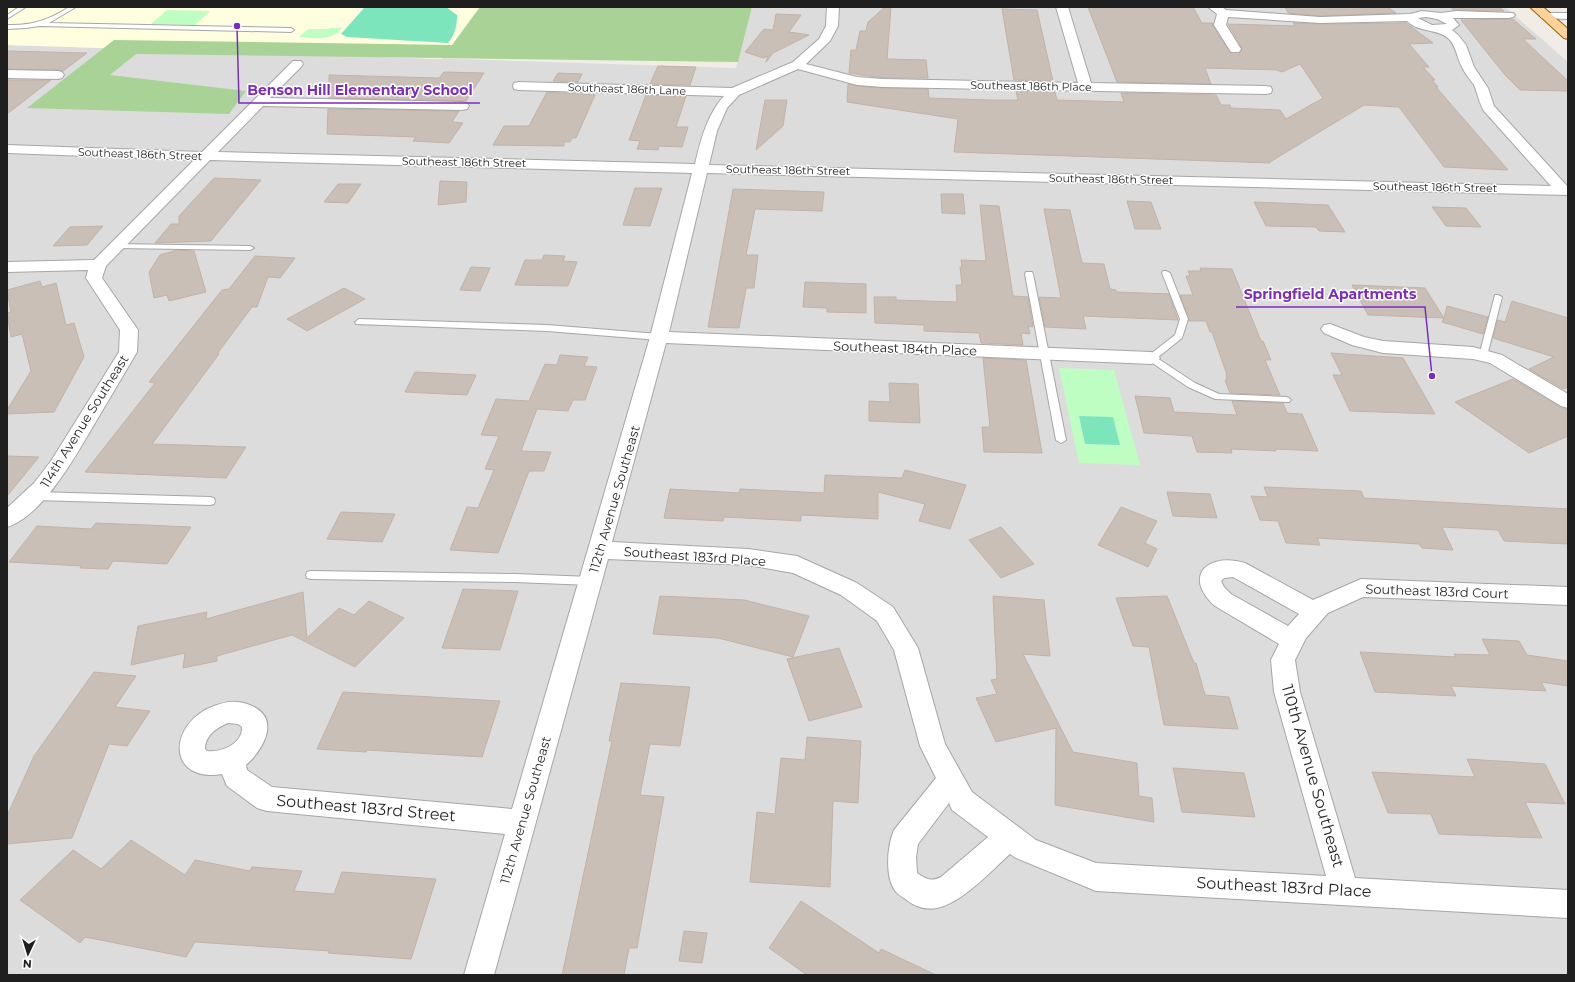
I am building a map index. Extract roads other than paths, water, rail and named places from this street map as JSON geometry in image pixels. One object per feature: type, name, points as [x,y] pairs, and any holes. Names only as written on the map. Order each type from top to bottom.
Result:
[{"type":"main road","points":[[1536,7],[1568,35]]},
{"type":"street","name":"112th Avenue Southeast","points":[[479,975],[659,337],[710,131],[721,107],[734,92],[797,65],[824,41],[832,26],[833,7]]},
{"type":"street","points":[[1062,7],[1086,87]]},
{"type":"street","points":[[1235,49],[1220,25],[1219,10],[1320,20],[1412,17],[1412,20],[1418,24],[1430,28],[1456,14],[1509,15]]},
{"type":"street","points":[[1546,16],[1568,16]]},
{"type":"street","points":[[1442,22],[1460,44],[1468,67],[1481,86],[1484,101],[1488,108],[1565,190]]},
{"type":"street","points":[[7,267],[98,264],[297,64]]},
{"type":"street","name":"Southeast 186th Place","points":[[797,65],[857,81],[883,83],[1266,90]]},
{"type":"street","points":[[7,74],[58,75]]},
{"type":"street","name":"Southeast 186th Lane","points":[[519,86],[734,92]]},
{"type":"street","points":[[258,102],[462,106]]},
{"type":"street","name":"Southeast 186th Street","points":[[7,149],[204,156],[1565,190]]},
{"type":"street","name":"114th Avenue Southeast","points":[[7,519],[23,508],[52,476],[128,352],[129,330],[94,278],[98,264]]},
{"type":"street","points":[[1330,329],[1358,341],[1383,347],[1473,353],[1483,356],[1496,360],[1568,402]]},
{"type":"street","name":"Southeast 184th Place","points":[[659,337],[1151,358]]},
{"type":"street","name":"Southeast 183rd Place","points":[[600,550],[748,557],[797,565],[849,590],[885,614],[906,648],[933,746],[962,801],[1026,849],[1096,877],[1568,904]]},
{"type":"street","points":[[1295,636],[1223,600],[1215,594],[1210,586],[1209,579],[1212,573],[1219,569],[1237,569],[1315,612]]},
{"type":"street","name":"Southeast 183rd Court","points":[[1295,636],[1320,607],[1361,588],[1568,596]]},
{"type":"street","name":"110th Avenue Southeast","points":[[1295,636],[1283,660],[1287,692],[1345,891]]},
{"type":"street","name":"Southeast 183rd Street","points":[[231,760],[236,777],[267,799],[521,823]]},
{"type":"street","points":[[951,780],[904,839],[902,857],[903,873],[906,883],[923,894],[937,894],[951,887],[1009,836]]},
{"type":"lane","points":[[7,17],[23,7]]},
{"type":"lane","points":[[7,27],[28,27],[40,24],[53,20],[73,7]]},
{"type":"lane","points":[[40,24],[291,30]]},
{"type":"lane","points":[[116,246],[250,248]]},
{"type":"lane","points":[[1166,273],[1184,319],[1179,336],[1151,358],[1196,388],[1208,394],[1218,397],[1286,400]]},
{"type":"lane","points":[[1029,274],[1060,440]]},
{"type":"lane","points":[[1483,356],[1498,297]]},
{"type":"lane","points":[[359,322],[547,328],[659,337]]},
{"type":"lane","points":[[35,496],[210,501]]},
{"type":"lane","points":[[310,575],[515,578],[591,581]]},
{"type":"place","name":"Benson Hill Elementary School","points":[[237,26]]},
{"type":"place","name":"Springfield Apartments","points":[[1432,376]]}]
